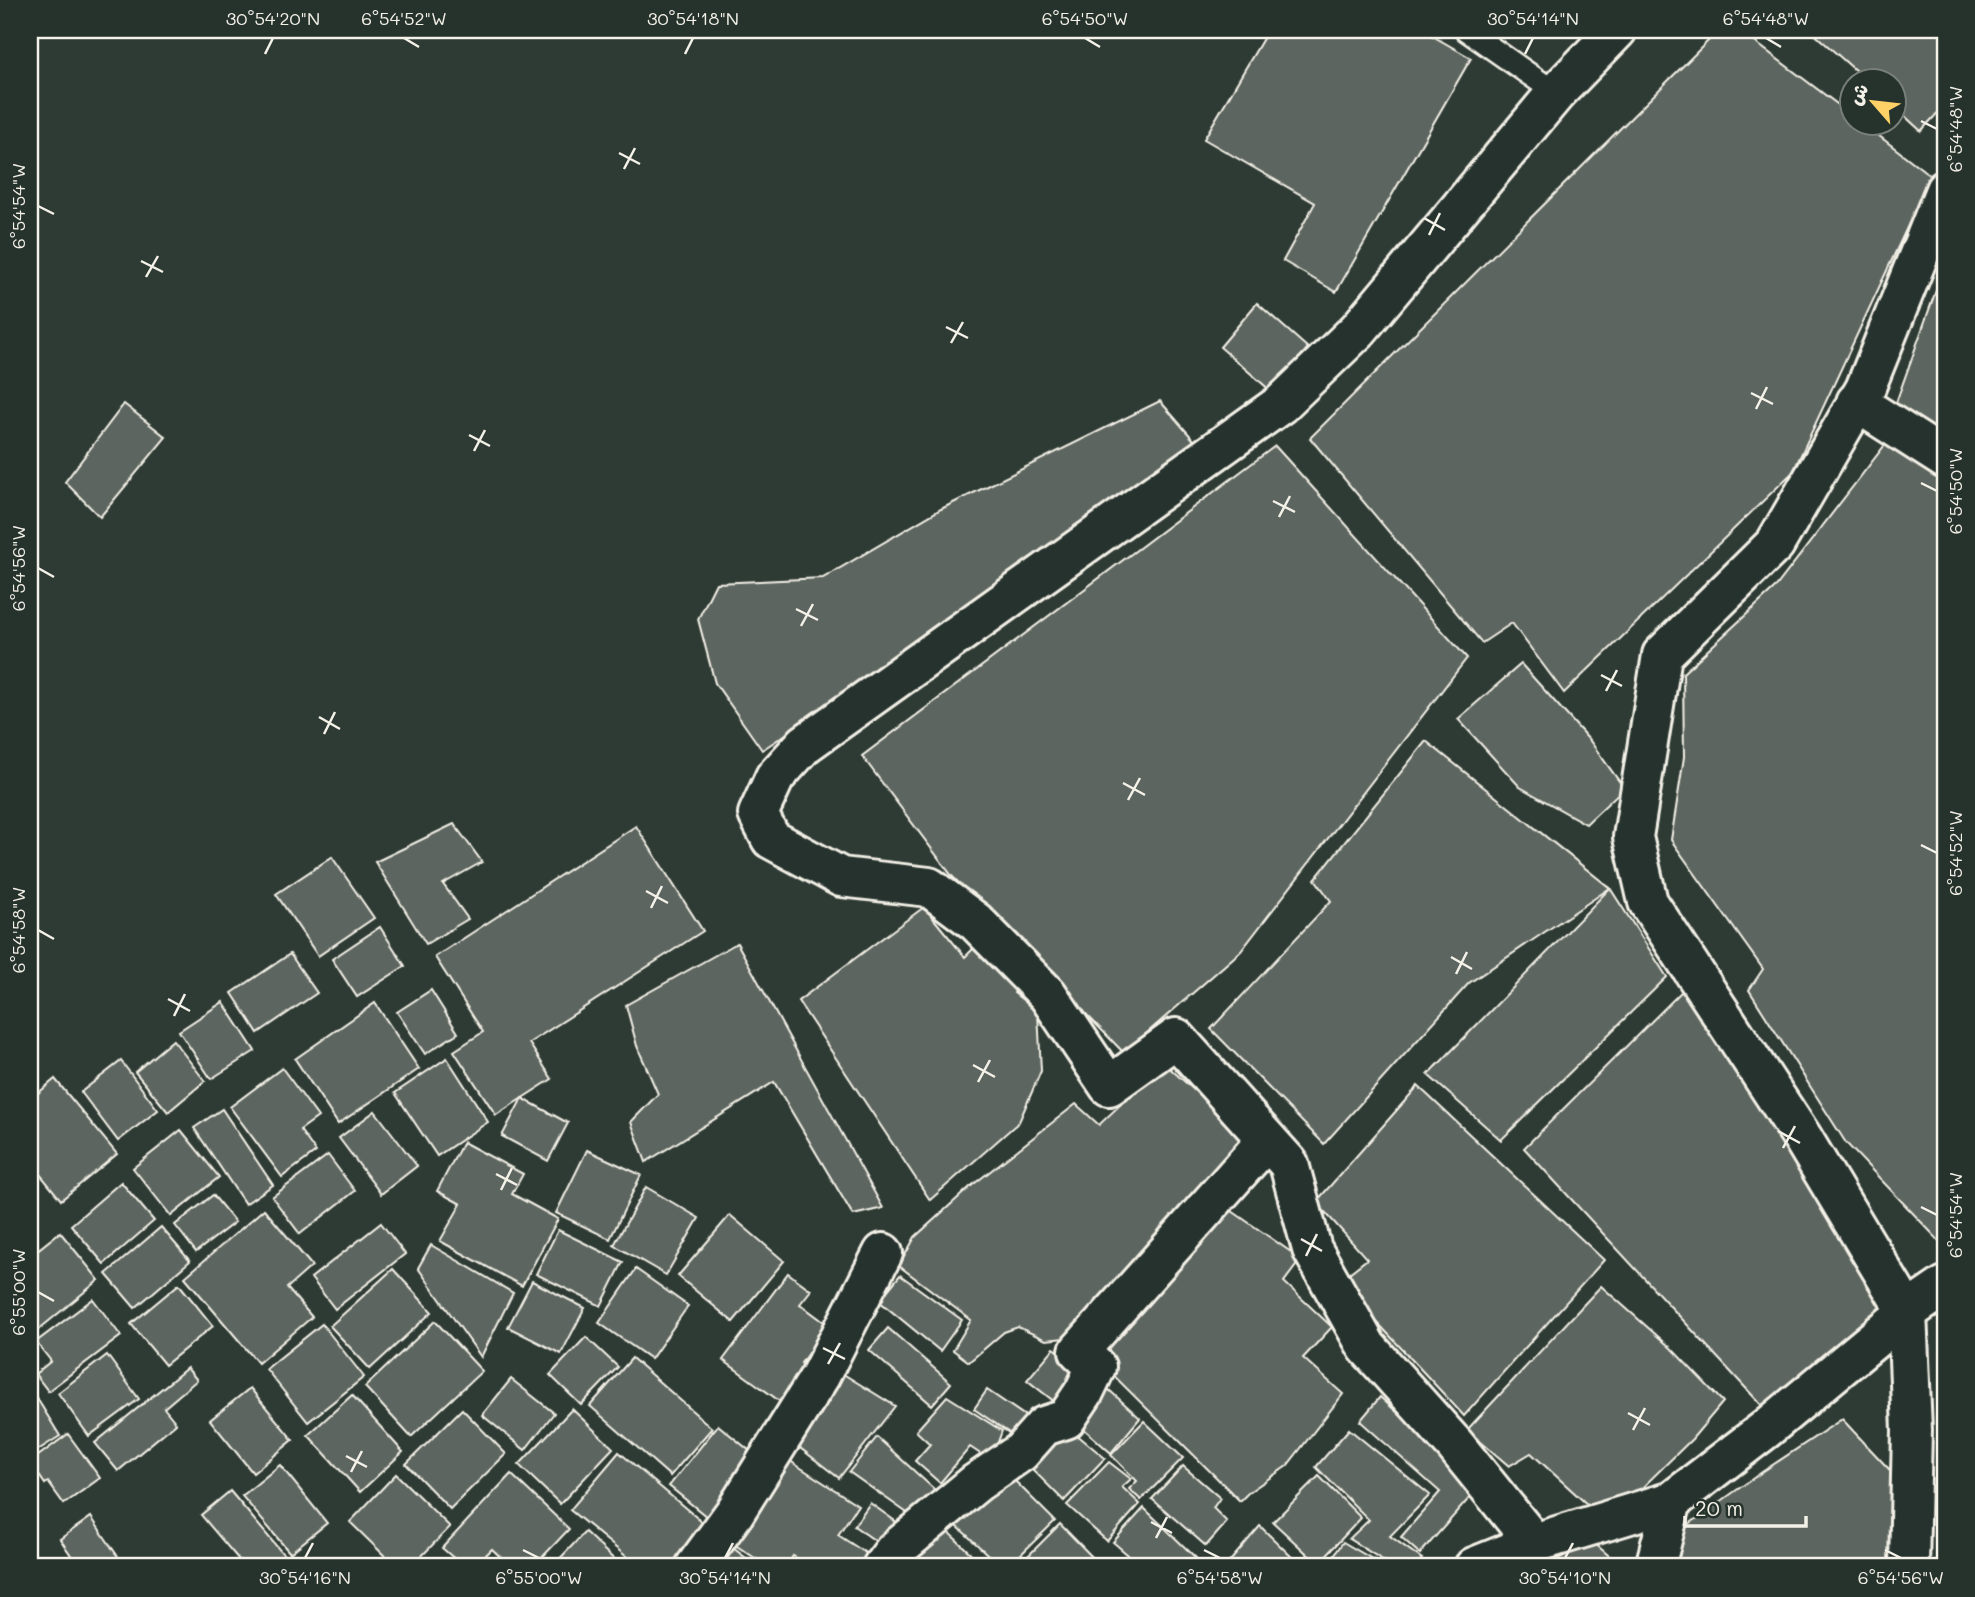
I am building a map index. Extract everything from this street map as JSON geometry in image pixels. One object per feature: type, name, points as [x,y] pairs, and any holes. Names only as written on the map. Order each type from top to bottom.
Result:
[{"type":"street","points":[[1534,1543],[1455,1445],[1367,1347],[1312,1249],[1289,1164],[1176,1038],[1109,1086],[1048,995],[975,922],[929,887],[841,877],[771,839],[758,814],[775,777],[806,744],[1280,404],[1357,330],[1556,93],[1618,30]]},
{"type":"street","points":[[1909,1567],[1912,1430],[1907,1312],[1802,1137],[1648,902],[1633,837],[1662,655],[1775,544],[1865,388],[1945,190]]},
{"type":"street","points":[[1856,402],[1945,459]]},
{"type":"street","points":[[882,1567],[894,1551],[976,1483],[1021,1452],[1044,1426],[1066,1419],[1096,1367],[1079,1351],[1267,1140]]},
{"type":"street","points":[[695,1567],[735,1512],[820,1376],[883,1253]]},
{"type":"street","points":[[1474,1567],[1534,1543],[1672,1501],[1766,1429],[1907,1312],[1945,1286]]},
{"type":"street","points":[[1655,1567],[1672,1501]]},
{"type":"lane","points":[[1466,30],[1556,93]]},
{"type":"building","points":[[1268,30],[1422,30],[1471,58],[1336,292],[1283,261],[1315,203],[1204,139]]},
{"type":"building","points":[[1719,30],[1739,30],[1839,105],[1839,136],[1879,136],[1931,176],[1793,472],[1564,693],[1512,623],[1482,643],[1310,438]]},
{"type":"building","points":[[1810,30],[1945,30],[1945,105],[1921,131],[1909,120],[1909,66],[1850,66]]},
{"type":"building","points":[[1945,265],[1945,445],[1893,411]]},
{"type":"building","points":[[1257,303],[1308,348],[1271,391],[1220,347]]},
{"type":"building","points":[[1160,401],[1199,446],[1120,513],[762,750],[715,683],[698,619],[716,583],[823,578],[941,509]]},
{"type":"building","points":[[124,404],[166,437],[100,517],[65,482]]},
{"type":"building","points":[[1891,437],[1945,467],[1945,1247],[1846,1143],[1749,990],[1763,969],[1671,840],[1684,757],[1683,673],[1774,589]]},
{"type":"building","points":[[1275,446],[1467,658],[1241,951],[1124,1053],[952,876],[862,756]]},
{"type":"building","points":[[1521,664],[1590,741],[1624,788],[1586,824],[1520,787],[1458,719]]},
{"type":"building","points":[[1426,741],[1610,888],[1469,983],[1324,1144],[1211,1029],[1331,901],[1315,879]]},
{"type":"building","points":[[454,824],[482,862],[443,884],[468,919],[426,944],[375,862]]},
{"type":"building","points":[[636,826],[703,931],[529,1043],[552,1079],[496,1115],[454,1051],[483,1032],[435,957]]},
{"type":"building","points":[[332,857],[374,918],[318,956],[276,894]]},
{"type":"building","points":[[1610,888],[1667,977],[1501,1140],[1428,1075]]},
{"type":"building","points":[[924,907],[965,957],[978,944],[1019,983],[1014,993],[1038,1012],[1041,1071],[1019,1122],[930,1200],[798,1001]]},
{"type":"building","points":[[380,927],[405,966],[357,997],[332,959]]},
{"type":"building","points":[[737,943],[883,1208],[853,1215],[774,1082],[646,1162],[631,1122],[658,1094],[637,1046],[626,1005]]},
{"type":"building","points":[[290,954],[317,993],[258,1033],[232,993]]},
{"type":"building","points":[[1690,983],[1889,1304],[1766,1410],[1524,1148]]},
{"type":"building","points":[[431,990],[458,1033],[425,1054],[397,1012]]},
{"type":"building","points":[[223,1002],[255,1051],[211,1079],[179,1031]]},
{"type":"building","points":[[375,1003],[419,1069],[338,1124],[295,1059]]},
{"type":"building","points":[[173,1040],[205,1081],[168,1112],[135,1072]]},
{"type":"building","points":[[447,1058],[488,1122],[437,1156],[395,1093]]},
{"type":"building","points":[[121,1061],[158,1110],[118,1141],[81,1092]]},
{"type":"building","points":[[1164,1063],[1247,1138],[1092,1335],[1046,1340],[1018,1327],[1004,1332],[969,1362],[953,1350],[971,1320],[899,1266],[915,1237],[970,1187],[1076,1104],[1099,1125]]},
{"type":"building","points":[[282,1068],[318,1117],[300,1130],[316,1152],[282,1177],[230,1107]]},
{"type":"building","points":[[55,1079],[117,1154],[61,1200],[30,1162],[30,1100]]},
{"type":"building","points":[[1418,1086],[1604,1260],[1464,1416],[1339,1281],[1367,1259],[1316,1202]]},
{"type":"building","points":[[522,1098],[568,1123],[548,1161],[502,1136]]},
{"type":"building","points":[[222,1109],[273,1185],[245,1204],[194,1128]]},
{"type":"building","points":[[375,1111],[417,1166],[381,1194],[339,1138]]},
{"type":"building","points":[[181,1130],[219,1177],[171,1216],[133,1168]]},
{"type":"building","points":[[463,1142],[523,1174],[512,1194],[558,1219],[522,1286],[440,1241],[461,1204],[437,1191]]},
{"type":"building","points":[[587,1150],[641,1175],[610,1239],[556,1213]]},
{"type":"building","points":[[328,1155],[355,1191],[300,1234],[272,1197]]},
{"type":"building","points":[[121,1182],[154,1221],[104,1264],[71,1225]]},
{"type":"building","points":[[646,1187],[699,1218],[666,1275],[614,1245]]},
{"type":"building","points":[[213,1195],[235,1222],[196,1252],[175,1225]]},
{"type":"building","points":[[1219,1202],[1301,1259],[1284,1282],[1332,1327],[1303,1358],[1343,1394],[1287,1466],[1240,1501],[1094,1356]]},
{"type":"building","points":[[264,1209],[312,1266],[287,1288],[312,1317],[258,1363],[185,1277]]},
{"type":"building","points":[[730,1215],[784,1261],[733,1322],[678,1276]]},
{"type":"building","points":[[381,1223],[405,1254],[335,1309],[311,1278]]},
{"type":"building","points":[[161,1227],[190,1261],[135,1308],[106,1274]]},
{"type":"building","points":[[558,1230],[623,1262],[601,1306],[536,1274]]},
{"type":"building","points":[[60,1232],[99,1280],[32,1335],[30,1256]]},
{"type":"building","points":[[431,1245],[513,1293],[481,1357],[418,1268]]},
{"type":"building","points":[[393,1269],[432,1312],[370,1369],[330,1326]]},
{"type":"building","points":[[636,1269],[688,1306],[651,1359],[599,1323]]},
{"type":"building","points":[[788,1273],[811,1290],[800,1304],[828,1325],[801,1363],[815,1374],[789,1408],[723,1360]]},
{"type":"building","points":[[900,1275],[962,1320],[940,1351],[879,1301]]},
{"type":"building","points":[[532,1281],[585,1308],[561,1354],[508,1327]]},
{"type":"building","points":[[179,1284],[213,1326],[165,1365],[131,1324]]},
{"type":"building","points":[[1601,1286],[1671,1348],[1723,1402],[1692,1439],[1641,1489],[1590,1507],[1531,1453],[1509,1466],[1467,1430]]},
{"type":"building","points":[[93,1299],[121,1336],[48,1391],[35,1374],[51,1361],[36,1342]]},
{"type":"building","points":[[435,1321],[482,1371],[411,1437],[365,1387]]},
{"type":"building","points":[[322,1324],[364,1377],[308,1422],[266,1369]]},
{"type":"building","points":[[888,1328],[951,1383],[932,1405],[869,1350]]},
{"type":"building","points":[[586,1337],[618,1367],[581,1405],[550,1375]]},
{"type":"building","points":[[1054,1348],[1087,1372],[1065,1410],[1027,1380]]},
{"type":"building","points":[[107,1355],[139,1399],[89,1436],[58,1393]]},
{"type":"building","points":[[632,1358],[712,1428],[670,1476],[590,1406]]},
{"type":"building","points":[[187,1368],[197,1380],[164,1408],[176,1423],[118,1471],[95,1443]]},
{"type":"building","points":[[840,1372],[895,1406],[839,1478],[791,1441]]},
{"type":"building","points":[[511,1379],[554,1413],[525,1450],[482,1415]]},
{"type":"building","points":[[1097,1379],[1140,1418],[1111,1453],[1073,1419]]},
{"type":"building","points":[[30,1387],[60,1436],[30,1455]]},
{"type":"building","points":[[250,1388],[293,1440],[253,1473],[210,1420]]},
{"type":"building","points":[[987,1390],[1034,1422],[1021,1441],[974,1409]]},
{"type":"building","points":[[352,1395],[403,1452],[360,1492],[308,1435]]},
{"type":"building","points":[[947,1396],[1002,1431],[991,1461],[970,1447],[940,1483],[915,1461],[930,1444],[916,1431]]},
{"type":"building","points":[[1380,1397],[1480,1486],[1420,1554],[1401,1537],[1440,1492],[1360,1421]]},
{"type":"building","points":[[462,1409],[506,1454],[450,1509],[406,1464]]},
{"type":"building","points":[[572,1409],[613,1448],[560,1504],[519,1465]]},
{"type":"building","points":[[1842,1419],[1902,1483],[1901,1567],[1670,1567],[1682,1529]]},
{"type":"building","points":[[1144,1421],[1183,1458],[1141,1500],[1129,1489],[1137,1481],[1111,1455]]},
{"type":"building","points":[[1064,1424],[1105,1458],[1064,1501],[1032,1469]]},
{"type":"building","points":[[718,1425],[761,1460],[712,1521],[669,1486]]},
{"type":"building","points":[[1349,1429],[1430,1495],[1390,1536],[1422,1559],[1416,1567],[1394,1567],[1349,1539],[1369,1520],[1316,1467]]},
{"type":"building","points":[[68,1434],[100,1478],[64,1504],[48,1482],[45,1484],[30,1462]]},
{"type":"building","points":[[877,1437],[935,1490],[910,1515],[849,1472]]},
{"type":"building","points":[[619,1452],[715,1533],[686,1567],[639,1567],[570,1510]]},
{"type":"building","points":[[784,1457],[858,1505],[838,1535],[875,1559],[870,1567],[810,1567],[793,1556],[786,1567],[769,1567],[729,1541]]},
{"type":"building","points":[[1109,1462],[1131,1479],[1122,1487],[1140,1504],[1107,1541],[1067,1505]]},
{"type":"building","points":[[280,1465],[327,1523],[290,1553],[242,1496]]},
{"type":"building","points":[[1183,1466],[1220,1498],[1213,1508],[1227,1522],[1206,1546],[1152,1499]]},
{"type":"building","points":[[1937,1466],[1945,1470],[1945,1514],[1941,1518]]},
{"type":"building","points":[[396,1474],[450,1527],[411,1567],[396,1567],[350,1522]]},
{"type":"building","points":[[511,1474],[569,1529],[533,1567],[511,1567],[492,1549],[474,1567],[464,1567],[442,1548]]},
{"type":"building","points":[[1008,1474],[1055,1521],[1008,1567],[1001,1567],[956,1525]]},
{"type":"building","points":[[1319,1476],[1361,1518],[1318,1564],[1273,1522]]},
{"type":"building","points":[[230,1491],[289,1561],[281,1567],[245,1567],[201,1515]]},
{"type":"building","points":[[870,1503],[902,1526],[886,1548],[854,1526]]},
{"type":"building","points":[[1144,1508],[1196,1558],[1185,1567],[1142,1567],[1113,1542]]},
{"type":"building","points":[[91,1517],[125,1567],[79,1567],[60,1539]]},
{"type":"building","points":[[1060,1524],[1102,1567],[1017,1567]]},
{"type":"building","points":[[1260,1526],[1302,1567],[1225,1567]]},
{"type":"building","points":[[943,1527],[985,1567],[910,1567],[907,1564]]},
{"type":"building","points":[[585,1532],[622,1567],[552,1567]]},
{"type":"building","points":[[1343,1542],[1386,1567],[1326,1567]]},
{"type":"building","points":[[1593,1542],[1622,1567],[1541,1567]]},
{"type":"building","points":[[729,1545],[758,1567],[712,1567]]}]
